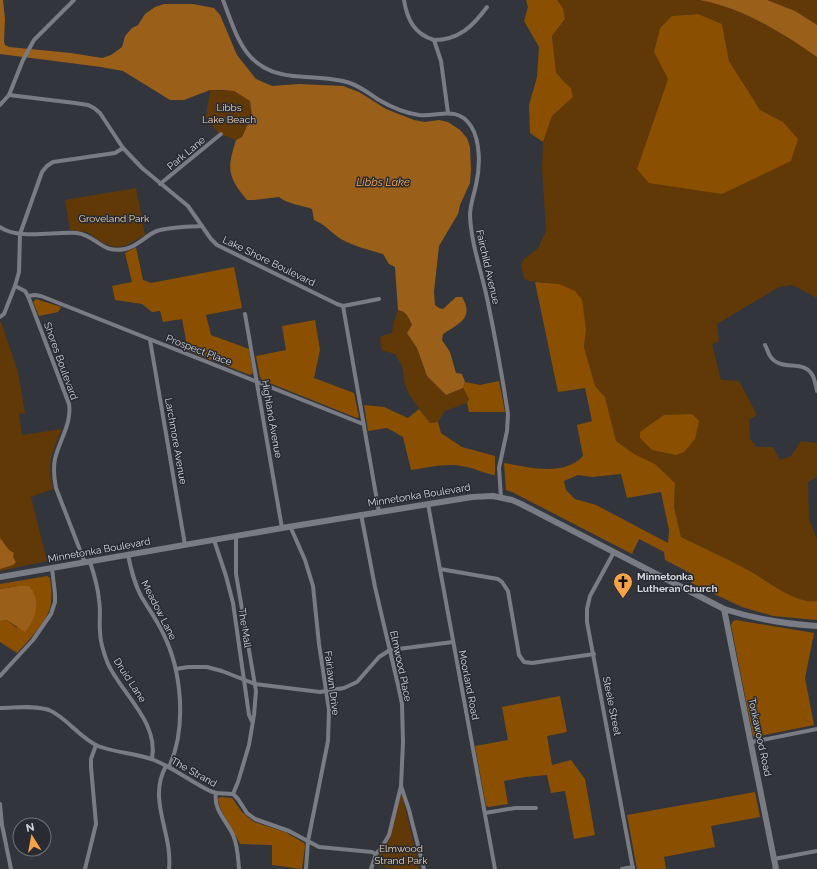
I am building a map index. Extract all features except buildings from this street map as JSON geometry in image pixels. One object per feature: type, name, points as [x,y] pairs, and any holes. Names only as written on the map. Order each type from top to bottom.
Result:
[{"type":"main road","name":"Minnetonka Boulevard","points":[[0,577],[361,514],[484,496],[501,498],[520,504],[724,609],[750,617],[817,626]]},
{"type":"main road","name":"Tonkawood Road","points":[[724,609],[745,715],[752,742],[776,869]]},
{"type":"street","points":[[0,105],[9,95],[23,60],[34,40],[74,0]]},
{"type":"street","name":"Fairchild Avenue","points":[[223,0],[241,46],[247,55],[264,67],[281,74],[338,80],[352,84],[380,100],[409,113],[427,116],[454,113],[466,120],[475,134],[478,156],[477,177],[470,212],[470,225],[487,297],[508,414],[507,431],[499,468],[501,498]]},
{"type":"street","points":[[404,0],[408,18],[417,32],[434,40],[449,38],[464,32],[478,20],[487,7]]},
{"type":"street","points":[[434,40],[441,61],[448,113]]},
{"type":"street","name":"Lake Shore Boulevard","points":[[9,95],[88,105],[94,108],[100,113],[123,148],[142,168],[188,206],[211,239],[217,245],[343,306]]},
{"type":"street","name":"Park Lane","points":[[160,184],[221,134]]},
{"type":"street","points":[[0,317],[4,314],[15,286],[19,272],[20,234],[42,172],[47,166],[59,160],[115,153],[123,148]]},
{"type":"street","points":[[0,227],[12,233],[20,234],[78,233],[90,238],[105,248],[119,250],[127,249],[156,232],[202,226]]},
{"type":"street","points":[[15,286],[25,291],[28,296]]},
{"type":"street","name":"Prospect Place","points":[[28,296],[41,296],[363,424]]},
{"type":"street","name":"Shores Boulevard","points":[[28,296],[69,404],[69,419],[54,460],[54,478],[56,488],[87,562]]},
{"type":"street","points":[[379,512],[343,306],[380,299]]},
{"type":"street","name":"Highland Avenue","points":[[245,314],[282,528]]},
{"type":"street","name":"Larchmore Avenue","points":[[150,340],[186,545]]},
{"type":"street","points":[[765,345],[770,356],[779,364],[785,366],[798,365],[809,371],[813,376],[817,391]]},
{"type":"street","name":"Moorland Road","points":[[428,504],[495,869]]},
{"type":"street","name":"Elmwood Place","points":[[361,514],[375,587],[402,704],[403,742],[401,786],[409,810],[424,869]]},
{"type":"street","name":"Fairlawn Drive","points":[[290,526],[305,560],[313,586],[319,644],[330,710],[328,740],[308,841],[306,869]]},
{"type":"street","name":"The Mall","points":[[233,794],[245,760],[254,709],[255,684],[236,574],[236,536]]},
{"type":"street","name":"The Mall","points":[[214,540],[233,603],[249,715],[252,721]]},
{"type":"street","name":"Steele Street","points":[[614,552],[590,596],[587,609],[587,622],[633,868]]},
{"type":"street","name":"Meadow Lane","points":[[128,555],[137,588],[164,634],[176,669],[180,697],[179,723],[175,747],[167,766]]},
{"type":"street","name":"Druid Lane","points":[[87,562],[97,585],[100,601],[100,637],[104,652],[111,669],[142,714],[153,742],[154,753],[152,759]]},
{"type":"street","points":[[0,676],[33,640],[51,614],[56,594],[52,568]]},
{"type":"street","points":[[440,569],[493,577],[502,582],[508,591],[519,655],[524,662],[532,663],[594,654]]},
{"type":"street","points":[[176,669],[188,667],[207,667],[222,671],[255,684],[315,692],[327,692],[344,688],[357,682],[378,657],[390,650],[453,642]]},
{"type":"street","name":"The Strand","points":[[0,708],[36,708],[48,710],[96,745],[152,759],[167,766],[205,789],[216,793],[233,794]]},
{"type":"street","points":[[752,742],[817,729]]},
{"type":"street","points":[[85,869],[96,824],[91,759],[96,745]]},
{"type":"street","points":[[167,766],[159,781],[159,795],[169,850],[169,869]]},
{"type":"street","points":[[371,869],[376,854],[389,835],[401,786]]},
{"type":"street","points":[[216,793],[215,799],[217,807],[231,830],[235,842],[239,869]]},
{"type":"street","points":[[233,794],[247,813],[255,819],[289,830],[319,847],[372,852],[376,854]]},
{"type":"street","points":[[0,804],[2,825],[11,869]]},
{"type":"street","points":[[485,813],[515,808],[536,808]]},
{"type":"street","points":[[774,859],[817,851]]},
{"type":"street","points":[[622,869],[633,868]]},
{"type":"green space","points":[[557,0],[817,0],[817,298],[792,285],[779,287],[717,324],[719,341],[712,344],[721,380],[739,381],[757,415],[749,420],[750,439],[757,447],[773,447],[780,460],[791,456],[801,441],[817,443],[817,477],[808,482],[809,519],[817,539],[817,601],[799,599],[790,595],[748,570],[681,537],[674,507],[675,483],[655,464],[634,454],[616,441],[605,397],[595,386],[584,347],[586,330],[559,284],[528,281],[524,278],[521,265],[523,260],[538,248],[546,231],[542,168],[543,142],[552,116],[573,97],[571,88],[556,72],[552,36],[565,19],[563,8]],"holes":[[[698,14],[722,24],[729,61],[760,110],[783,122],[637,169],[668,79],[654,52],[660,28],[672,16]]]},
{"type":"green space","name":"Libbs Lake Beach","points":[[210,90],[234,91],[250,101],[252,115],[242,137],[236,140],[218,133],[206,117]]},
{"type":"green space","name":"Groveland Park","points":[[136,188],[145,235],[125,246],[115,247],[103,243],[87,232],[70,230],[65,200]]},
{"type":"green space","points":[[398,310],[405,313],[410,320],[412,326],[408,333],[417,348],[427,376],[446,395],[463,388],[469,399],[467,403],[445,411],[438,422],[430,423],[410,396],[405,385],[402,366],[395,354],[382,350],[380,341],[381,336],[392,333]]},
{"type":"green space","points":[[0,322],[18,372],[25,413],[19,414],[22,435],[62,429],[51,458],[50,472],[53,489],[31,497],[47,561],[0,571]]},
{"type":"green space","name":"Elmwood Strand Park","points":[[401,794],[420,869],[395,869],[375,865],[380,853],[389,841]]},
{"type":"shaded area","points":[[526,0],[557,0],[563,8],[565,19],[552,36],[556,72],[571,88],[573,97],[552,116],[543,142],[530,133],[529,105],[537,77],[539,47],[524,21],[528,7]]},
{"type":"shaded area","points":[[698,14],[722,24],[729,61],[760,110],[783,122],[798,139],[791,161],[722,194],[649,183],[637,169],[668,79],[654,52],[660,28],[672,16]]},
{"type":"shaded area","points":[[136,247],[143,280],[151,283],[234,267],[242,308],[206,315],[211,335],[249,349],[253,373],[250,375],[188,351],[182,319],[163,322],[160,311],[152,312],[142,304],[115,300],[112,286],[132,282],[125,253]]},
{"type":"shaded area","points":[[535,282],[559,284],[575,291],[582,300],[586,330],[584,347],[595,386],[605,397],[616,441],[634,454],[655,464],[675,483],[674,507],[681,537],[748,570],[790,595],[808,601],[817,601],[817,620],[773,616],[742,607],[691,583],[694,575],[665,560],[664,552],[639,539],[632,554],[506,490],[504,463],[545,469],[566,467],[583,456],[577,425],[592,421],[585,388],[558,392]],"holes":[[[621,474],[627,498],[661,492],[669,530],[668,543],[596,505],[575,499],[566,490],[564,481],[578,475],[592,477]]]},
{"type":"shaded area","points":[[36,299],[61,307],[58,312],[39,316],[33,302]]},
{"type":"shaded area","points":[[315,320],[320,350],[314,378],[354,393],[359,417],[357,418],[262,380],[260,377],[256,356],[286,350],[282,326]]},
{"type":"shaded area","points":[[499,381],[505,412],[469,412],[467,403],[469,399],[463,388],[465,382],[480,385]]},
{"type":"shaded area","points":[[364,405],[384,407],[408,418],[419,409],[430,423],[438,422],[441,433],[462,447],[495,456],[495,475],[467,467],[453,465],[411,470],[403,437],[387,428],[368,431]]},
{"type":"shaded area","points":[[692,414],[699,421],[695,439],[684,452],[676,455],[652,450],[640,438],[640,432],[664,415]]},
{"type":"shaded area","points":[[47,576],[50,578],[51,591],[51,604],[49,610],[42,624],[17,653],[0,642],[0,621],[7,620],[17,628],[18,586],[0,589],[0,584]]},
{"type":"shaded area","points":[[736,620],[814,633],[805,678],[814,725],[755,737],[753,736],[731,625],[733,621]]},
{"type":"shaded area","points":[[560,696],[567,732],[547,736],[552,765],[571,760],[585,779],[595,835],[574,839],[565,791],[551,793],[547,775],[504,781],[508,804],[489,807],[486,806],[475,746],[508,740],[502,707]]},
{"type":"shaded area","points":[[755,792],[760,817],[711,826],[715,847],[664,857],[666,869],[637,869],[627,815]]},
{"type":"shaded area","points":[[220,797],[232,798],[242,812],[254,822],[285,832],[304,843],[305,846],[302,869],[272,865],[272,845],[240,844],[221,810],[218,799]]},
{"type":"water","name":"Libbs Lake","points":[[0,0],[3,0],[5,45],[9,47],[71,53],[102,58],[111,55],[122,47],[125,36],[132,28],[138,25],[145,14],[155,7],[164,4],[193,4],[214,8],[220,15],[237,55],[256,79],[272,86],[299,84],[343,86],[359,92],[386,109],[414,120],[425,122],[439,120],[448,122],[460,130],[467,138],[470,147],[470,183],[460,205],[458,214],[439,246],[434,292],[435,305],[439,308],[443,309],[456,297],[462,297],[466,304],[467,310],[463,320],[443,334],[442,340],[450,352],[456,373],[462,374],[465,382],[463,388],[446,395],[427,376],[417,348],[407,333],[412,325],[411,322],[405,313],[398,310],[395,267],[389,264],[383,254],[356,246],[341,239],[322,224],[314,220],[312,209],[290,203],[279,197],[247,200],[240,192],[232,178],[230,165],[236,140],[242,137],[252,115],[250,101],[234,91],[222,90],[210,90],[184,100],[170,100],[123,71],[0,54]]},
{"type":"water","points":[[700,0],[767,0],[795,11],[817,25],[817,57],[761,22],[731,9]]},
{"type":"water","points":[[0,538],[9,550],[14,553],[13,557],[16,562],[13,565],[0,569]]},
{"type":"water","points":[[29,586],[33,591],[36,603],[35,615],[25,632],[7,620],[0,621],[0,589]]},
{"type":"place","name":"Minnetonka Lutheran Church","points":[[623,599]]}]
